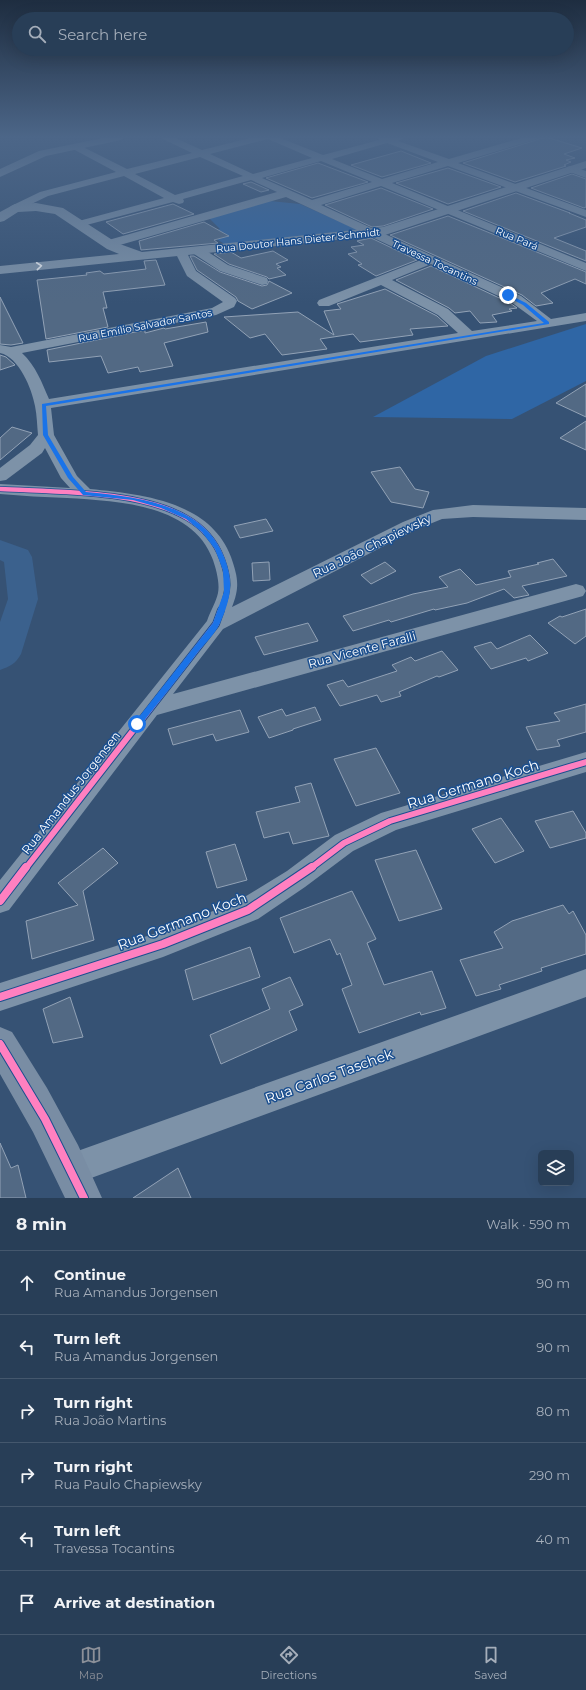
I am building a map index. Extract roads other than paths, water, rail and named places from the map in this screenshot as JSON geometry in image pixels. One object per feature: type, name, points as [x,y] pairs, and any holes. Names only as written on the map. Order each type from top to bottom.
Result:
[{"type":"main road","points":[[0,1044],[40,1108],[78,1183]]},
{"type":"street","points":[[0,218],[15,208],[48,193]]},
{"type":"street","points":[[164,193],[207,216]]},
{"type":"street","points":[[79,224],[193,193]]},
{"type":"street","points":[[110,245],[287,193]]},
{"type":"street","name":"Travessa Tocantins","points":[[287,193],[516,299],[548,323]]},
{"type":"street","points":[[310,204],[346,193]]},
{"type":"street","name":"Rua Pará","points":[[407,193],[586,267]]},
{"type":"street","name":"Rua Doutor Hans Dieter Schmidt","points":[[0,270],[374,233],[395,229],[501,193]]},
{"type":"street","points":[[529,193],[586,214]]},
{"type":"street","points":[[44,194],[58,211],[110,245],[134,254],[152,255]]},
{"type":"street","points":[[15,208],[36,207],[58,211]]},
{"type":"street","points":[[97,261],[111,257],[114,254],[115,251],[110,245]]},
{"type":"street","points":[[198,251],[224,268],[262,281]]},
{"type":"street","name":"Rua Emílio Salvador Santos","points":[[5,350],[216,311],[229,304],[230,301],[191,272],[181,252]]},
{"type":"street","points":[[324,303],[431,260]]},
{"type":"street","points":[[381,280],[444,312],[468,335]]},
{"type":"street","points":[[43,405],[586,317]]},
{"type":"street","points":[[5,350],[22,361],[33,378],[43,405],[46,435],[70,478],[85,494]]},
{"type":"street","points":[[0,476],[36,449],[46,435]]},
{"type":"street","name":"Rua Amandus Jorgensen","points":[[0,489],[85,494],[133,499],[163,507],[188,518],[204,531],[218,548],[226,570],[228,592],[216,624],[0,901]]},
{"type":"street","name":"Rua João Chapiewsky","points":[[216,624],[409,526],[439,514],[473,511],[586,514]]},
{"type":"street","name":"Rua Vicente Faralli","points":[[149,708],[576,591]]},
{"type":"street","name":"Rua Germano Koch","points":[[0,997],[163,944],[248,910],[290,883],[344,843],[390,821],[586,762]]},
{"type":"street","name":"Rua Carlos Taschek","points":[[78,1183],[586,983]]},
{"type":"waterway","points":[[0,549],[18,557],[23,599],[5,654],[0,658]]}]
